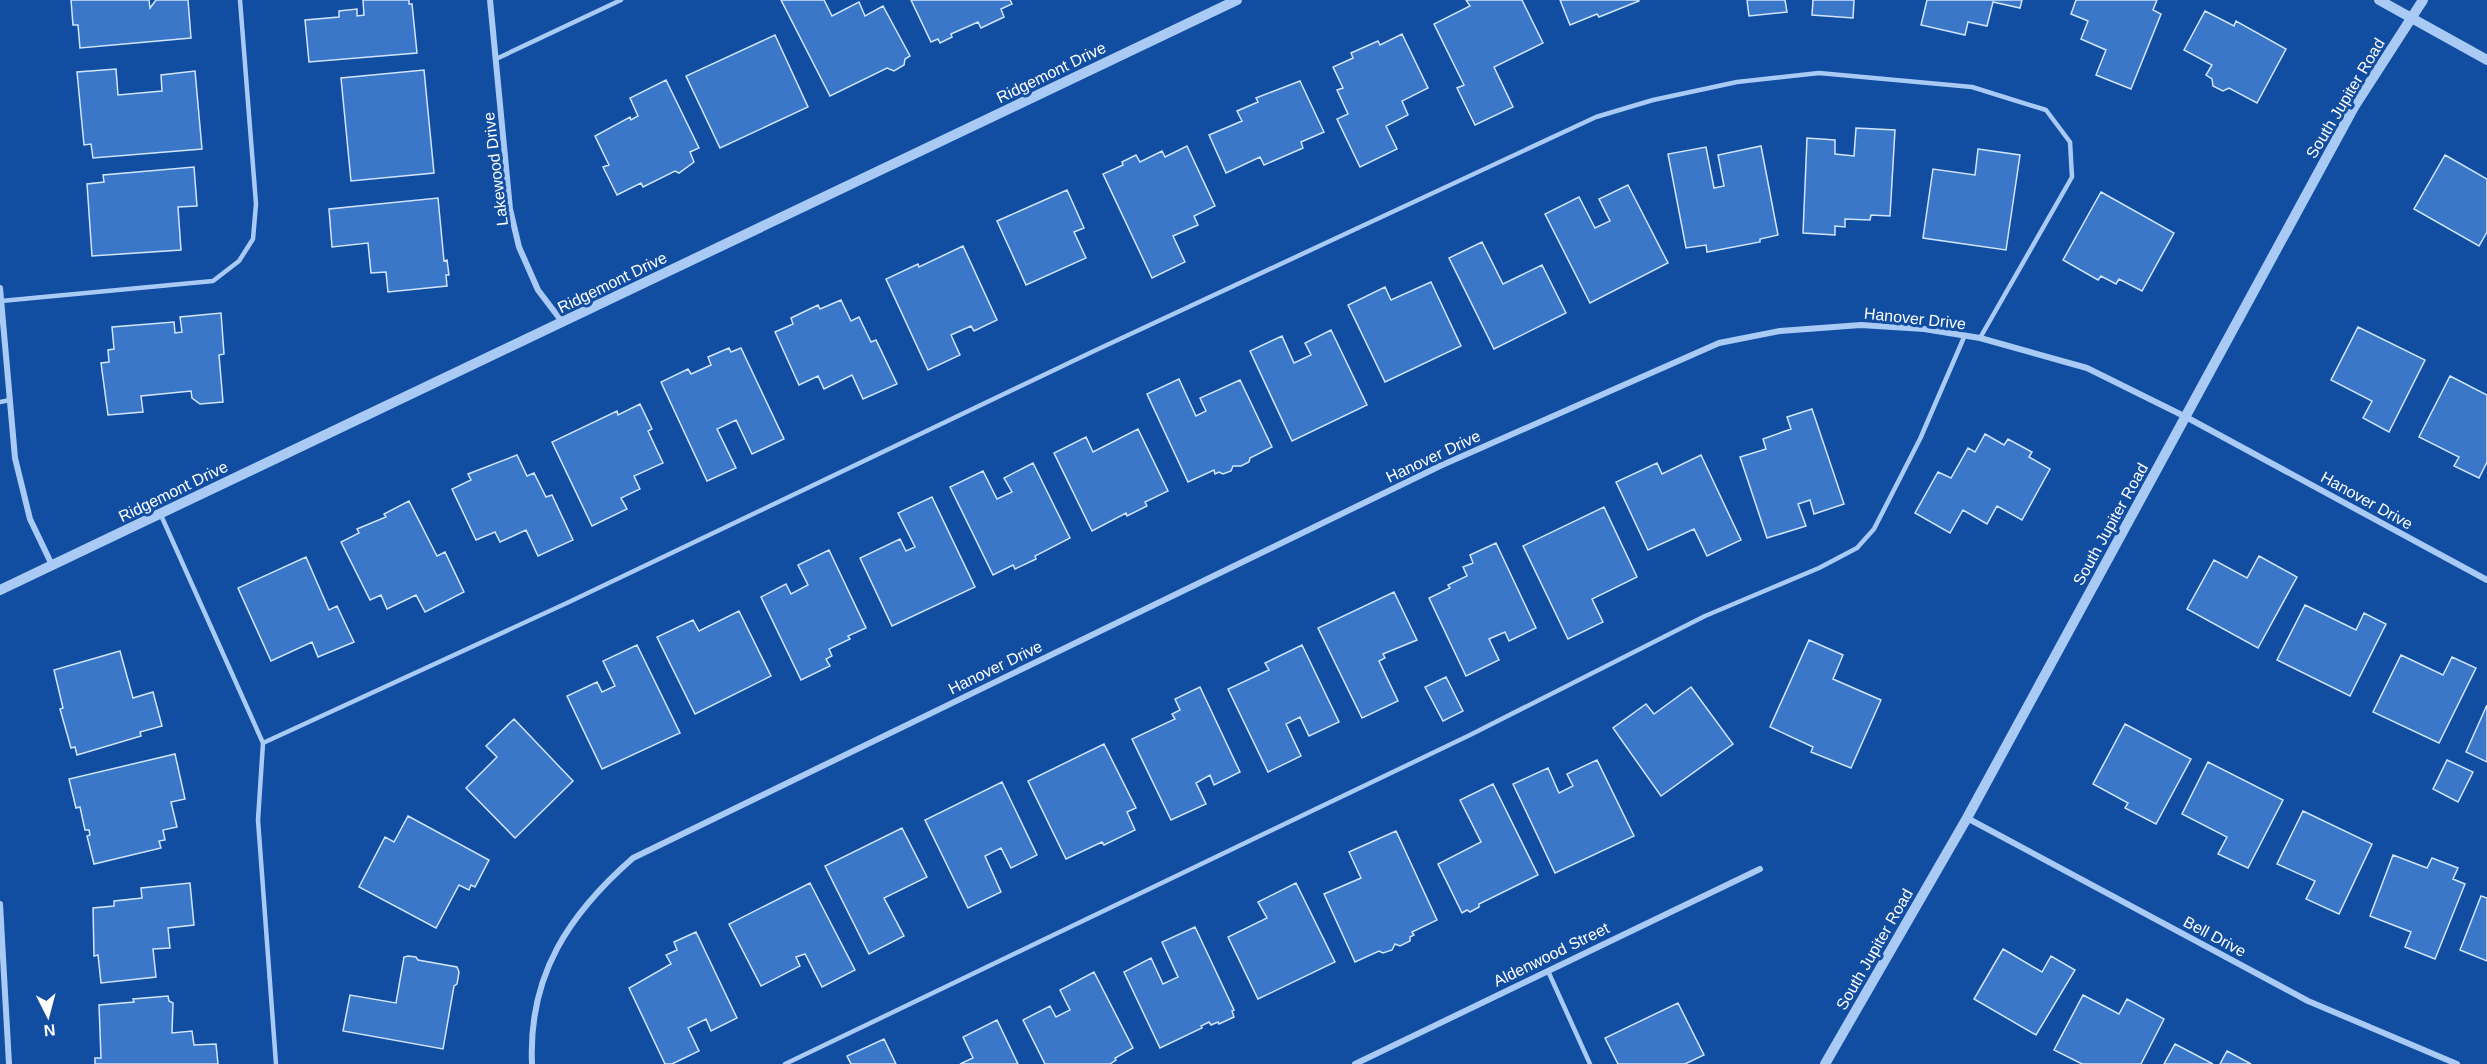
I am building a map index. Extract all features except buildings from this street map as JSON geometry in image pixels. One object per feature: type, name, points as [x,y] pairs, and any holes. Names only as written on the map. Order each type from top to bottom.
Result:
[{"type":"street","name":"Lakewood Drive","points":[[490,0],[510,209],[519,247],[538,290],[563,323]]},
{"type":"street","name":"Ridgemont Drive","points":[[0,590],[1237,0]]},
{"type":"street","points":[[2379,0],[2487,60]]},
{"type":"street","name":"South Jupiter Road","points":[[1825,1064],[1967,818],[2354,107],[2423,0]]},
{"type":"street","points":[[0,288],[15,458],[30,519],[52,565]]},
{"type":"street","name":"Hanover Drive","points":[[532,1064],[533,1024],[539,994],[553,955],[581,910],[601,886],[633,858],[1440,466],[1719,343],[1780,331],[1861,325],[1924,329],[1980,338],[2087,368],[2186,417],[2487,580]]},
{"type":"street","name":"Bell Drive","points":[[1967,818],[2308,1000],[2457,1064]]},
{"type":"street","name":"Aldenwood Street","points":[[1355,1064],[1760,868]]},
{"type":"street","points":[[0,904],[9,1064]]},
{"type":"lane","points":[[1,301],[213,281],[239,261],[253,239],[256,204],[240,0]]},
{"type":"lane","points":[[496,59],[621,0]]},
{"type":"lane","points":[[263,743],[569,602],[1094,351],[1585,122],[1653,100],[1737,82],[1819,73],[1972,87],[2046,110],[2070,142],[2072,177],[1980,338]]},
{"type":"lane","points":[[785,1064],[1470,735],[1705,616],[1819,568],[1857,548],[1874,529],[1915,449],[1965,335]]},
{"type":"lane","points":[[0,402],[10,400]]},
{"type":"lane","points":[[160,513],[263,743],[258,820],[276,1064]]},
{"type":"lane","points":[[1548,971],[1590,1064]]}]
